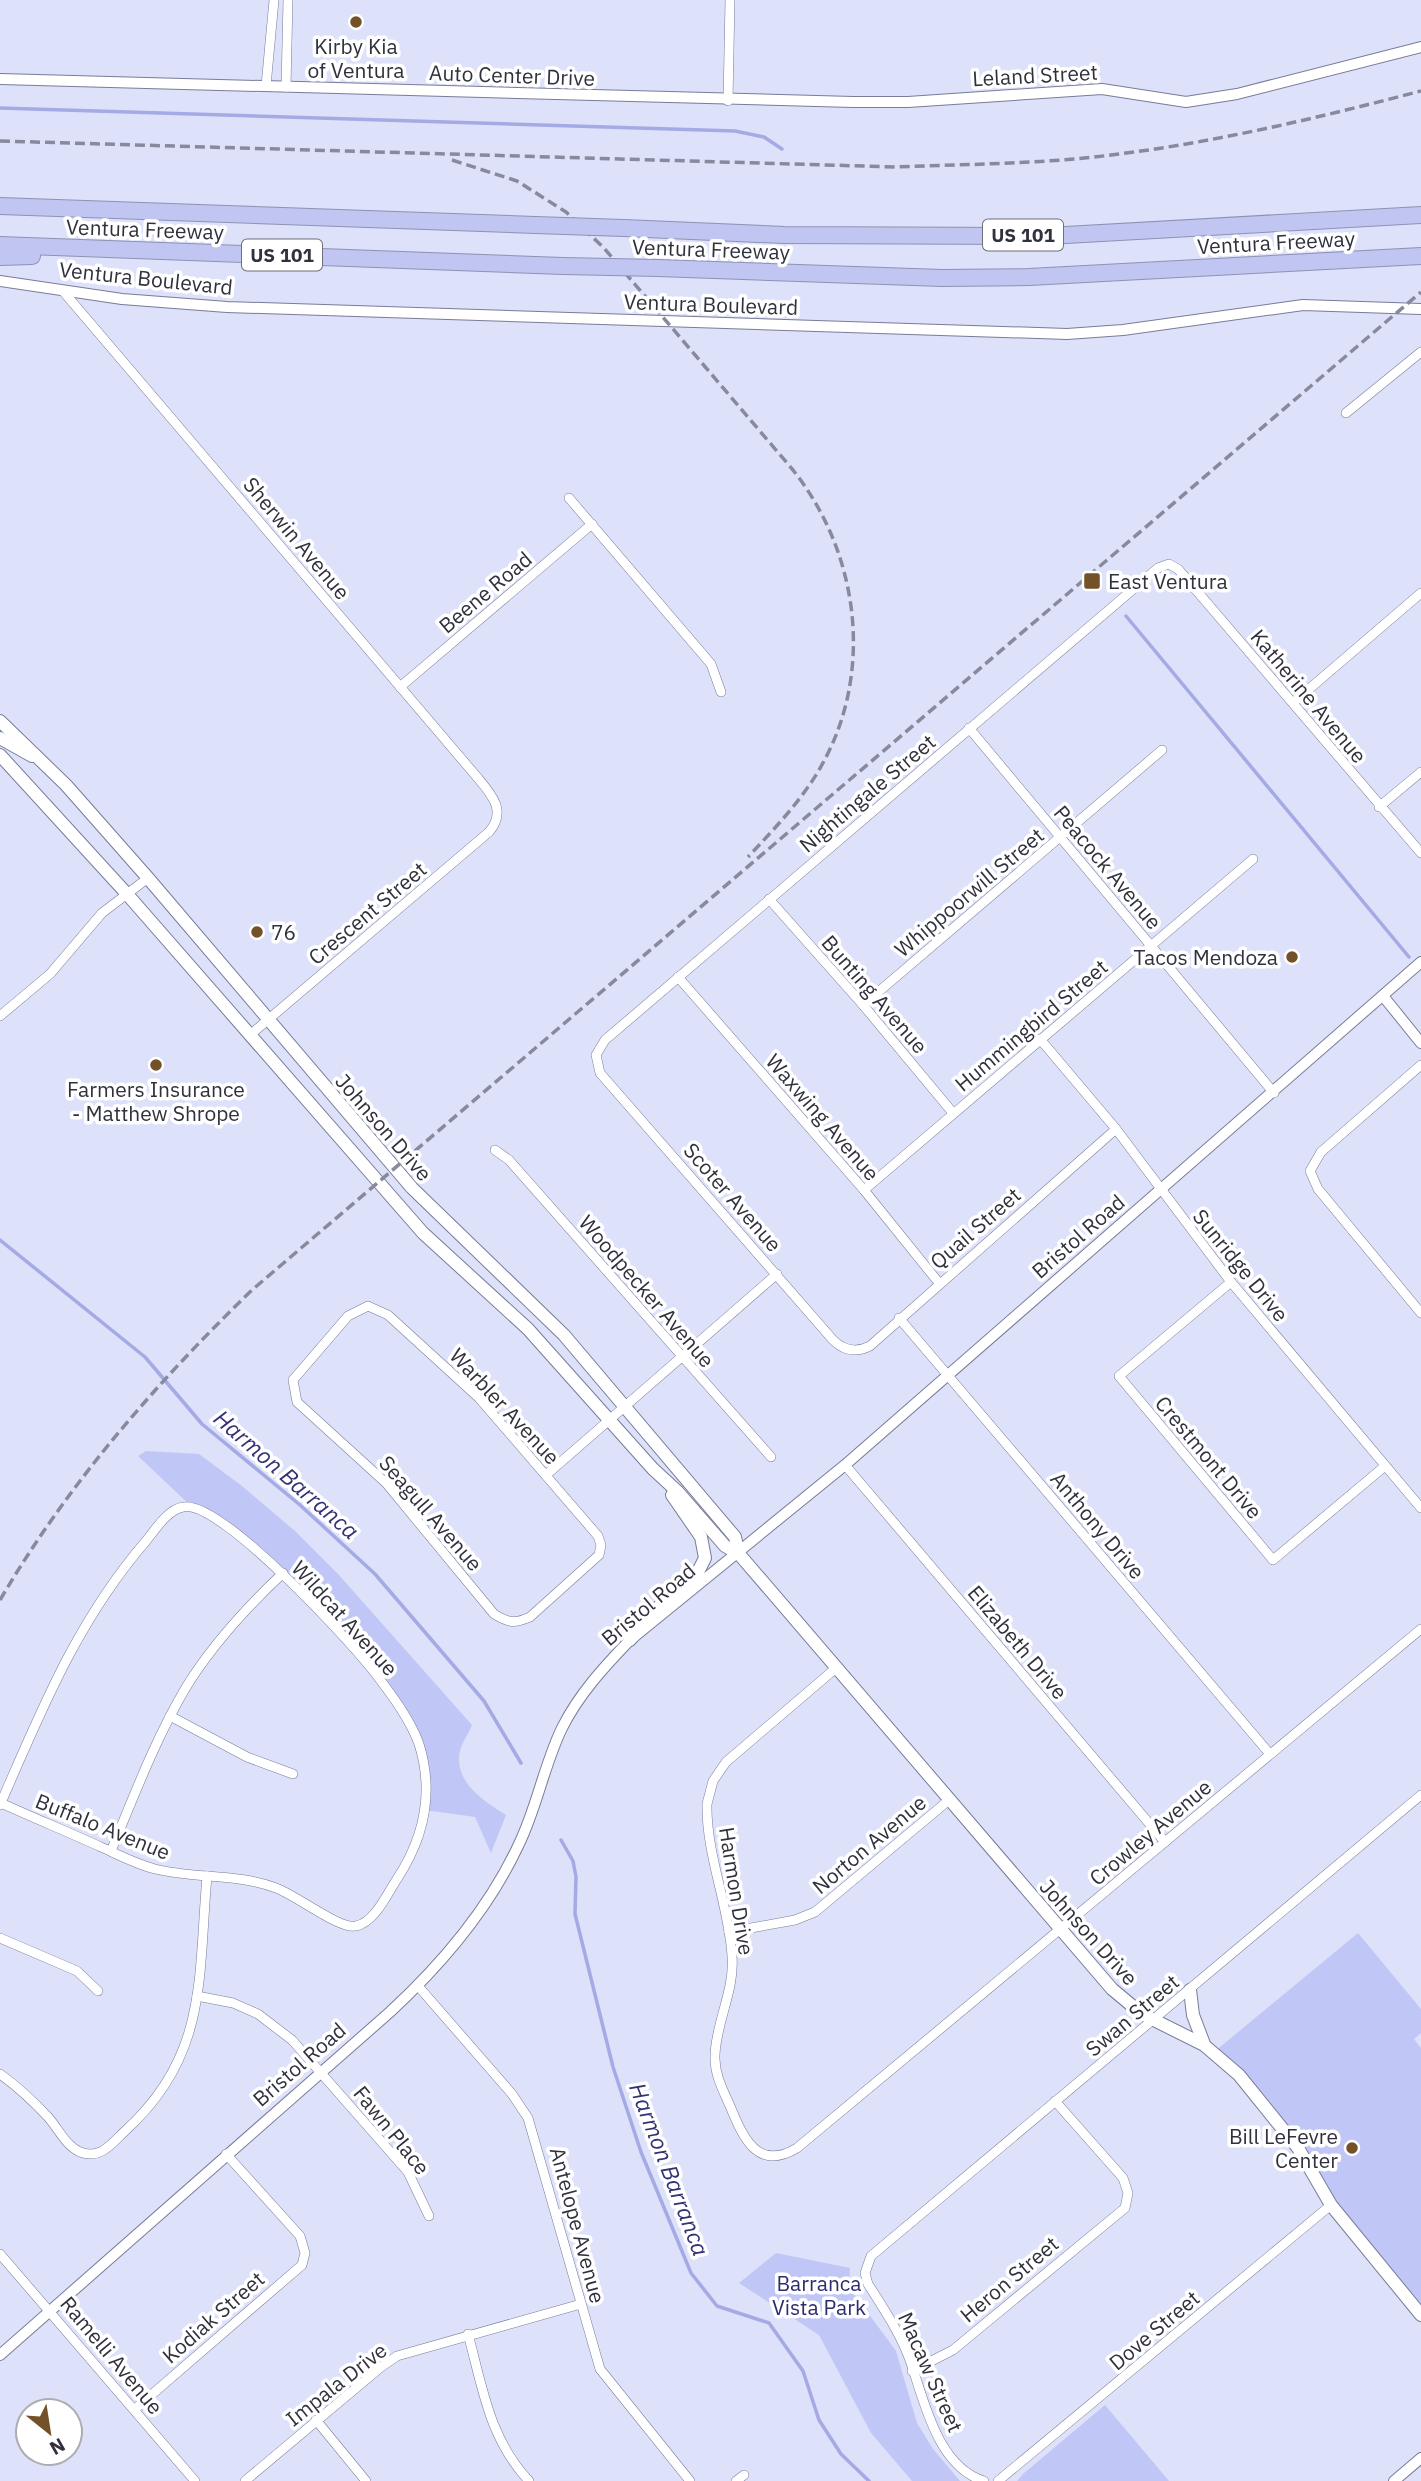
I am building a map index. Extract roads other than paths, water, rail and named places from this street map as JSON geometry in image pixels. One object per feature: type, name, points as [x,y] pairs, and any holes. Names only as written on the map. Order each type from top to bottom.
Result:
[{"type":"highway","name":"Ventura Freeway","points":[[0,206],[783,234],[1048,236],[1421,215]]},
{"type":"highway","name":"Ventura Freeway","points":[[0,245],[942,278],[1029,277],[1419,256]]},
{"type":"highway","points":[[0,257],[145,249]]},
{"type":"main road","name":"Johnson Drive","points":[[0,722],[42,760],[148,878],[412,1188],[550,1320],[735,1537],[739,1554]]},
{"type":"main road","points":[[0,738],[42,760]]},
{"type":"main road","name":"Johnson Drive","points":[[0,755],[127,894],[423,1233],[507,1307],[725,1546],[739,1554],[1118,1996],[1155,2020],[1204,2045],[1239,2075],[1277,2120],[1331,2205],[1421,2315]]},
{"type":"main road","points":[[630,1640],[655,1610],[698,1572],[706,1552],[701,1537],[653,1469]]},
{"type":"main road","points":[[1190,1990],[1193,2015],[1204,2045]]},
{"type":"street","points":[[266,86],[274,0]]},
{"type":"street","points":[[286,87],[288,0]]},
{"type":"street","points":[[728,101],[730,0]]},
{"type":"street","name":"Leland Street","points":[[728,101],[908,102],[1102,89],[1186,102],[1237,94],[1421,47]]},
{"type":"street","name":"Auto Center Drive","points":[[0,79],[728,101]]},
{"type":"street","name":"Ventura Boulevard","points":[[0,281],[227,307],[1067,334],[1123,330],[1303,304],[1421,309]]},
{"type":"street","name":"Sherwin Avenue","points":[[62,290],[492,794],[498,812]]},
{"type":"street","points":[[1346,413],[1421,352]]},
{"type":"street","points":[[569,498],[711,664],[721,692]]},
{"type":"street","name":"Beene Road","points":[[400,687],[592,524]]},
{"type":"street","name":"Katherine Avenue","points":[[1169,564],[1178,569],[1294,702],[1379,807],[1421,853]]},
{"type":"street","name":"Nightingale Street","points":[[596,1055],[605,1040],[769,899],[1158,568],[1169,564]]},
{"type":"street","points":[[1294,702],[1421,593]]},
{"type":"street","name":"Peacock Avenue","points":[[970,728],[1274,1093]]},
{"type":"street","name":"Whippoorwill Street","points":[[863,1005],[1162,750]]},
{"type":"street","points":[[1379,807],[1421,772]]},
{"type":"street","name":"Crescent Street","points":[[250,1035],[489,832],[498,812]]},
{"type":"street","name":"Hummingbird Street","points":[[864,1190],[1253,859]]},
{"type":"street","points":[[0,1016],[50,974],[102,913],[148,878]]},
{"type":"street","name":"Bunting Avenue","points":[[769,899],[863,1005],[953,1113]]},
{"type":"street","name":"Bristol Road","points":[[0,2355],[418,1986],[478,1916],[502,1878],[520,1842],[562,1729],[594,1679],[630,1640],[739,1554],[845,1465],[1421,962]]},
{"type":"street","name":"Waxwing Avenue","points":[[678,977],[864,1190],[939,1283]]},
{"type":"street","points":[[1382,996],[1421,1043]]},
{"type":"street","name":"Sunridge Drive","points":[[1040,1039],[1116,1129],[1231,1282],[1421,1507]]},
{"type":"street","name":"Scoter Avenue","points":[[596,1055],[600,1073],[839,1346],[856,1351]]},
{"type":"street","points":[[1421,1065],[1321,1152],[1310,1171],[1318,1189],[1421,1313]]},
{"type":"street","name":"Quail Street","points":[[856,1351],[870,1346],[1116,1129]]},
{"type":"street","name":"Woodpecker Avenue","points":[[495,1150],[509,1160],[771,1457]]},
{"type":"street","points":[[546,1475],[777,1274]]},
{"type":"street","name":"Crestmont Drive","points":[[1231,1282],[1119,1376],[1273,1560],[1385,1466]]},
{"type":"street","name":"Seagull Avenue","points":[[368,1306],[348,1315],[293,1381],[297,1402],[386,1483],[494,1614],[508,1622],[517,1623],[530,1617],[599,1555],[601,1545]]},
{"type":"street","name":"Warbler Avenue","points":[[368,1306],[388,1315],[479,1398],[598,1536],[601,1545]]},
{"type":"street","name":"Anthony Drive","points":[[899,1318],[1270,1754]]},
{"type":"street","name":"Elizabeth Drive","points":[[845,1465],[1165,1842]]},
{"type":"street","name":"Wildcat Avenue","points":[[0,1804],[58,1672],[100,1600],[166,1516],[180,1507],[191,1506],[216,1519],[283,1573],[376,1674],[409,1723],[424,1762],[427,1789],[418,1842],[410,1859],[370,1919],[349,1927]]},
{"type":"street","points":[[110,1851],[170,1716],[215,1646],[283,1573]]},
{"type":"street","name":"Crowley Avenue","points":[[766,2155],[787,2154],[797,2148],[1421,1629]]},
{"type":"street","name":"Harmon Drive","points":[[766,2155],[756,2151],[742,2135],[716,2073],[715,2046],[733,1968],[707,1814],[713,1781],[726,1762],[836,1668]]},
{"type":"street","points":[[170,1716],[247,1757],[293,1774]]},
{"type":"street","name":"Swan Street","points":[[867,2264],[879,2249],[1421,1795]]},
{"type":"street","name":"Norton Avenue","points":[[729,1932],[795,1920],[815,1912],[949,1800]]},
{"type":"street","name":"Buffalo Avenue","points":[[0,1804],[160,1870],[244,1879],[277,1888],[307,1902],[337,1923],[349,1927]]},
{"type":"street","points":[[0,2074],[29,2098],[71,2145],[87,2154],[100,2152],[111,2146],[163,2091],[187,2046],[197,1996],[207,1875]]},
{"type":"street","points":[[0,1938],[77,1971],[98,1992]]},
{"type":"street","name":"Antelope Avenue","points":[[418,1986],[512,2094],[528,2118],[604,2376],[690,2481]]},
{"type":"street","name":"Fawn Place","points":[[197,1996],[233,2003],[265,2018],[292,2040],[408,2172],[429,2216]]},
{"type":"street","name":"Heron Street","points":[[912,2371],[953,2350],[1125,2208],[1128,2193],[1123,2178],[1055,2101]]},
{"type":"street","name":"Kodiak Street","points":[[135,2409],[279,2283],[298,2270],[303,2260],[304,2247],[296,2231],[226,2154]]},
{"type":"street","name":"Dove Street","points":[[998,2481],[1331,2205]]},
{"type":"street","name":"Ramelli Avenue","points":[[0,2254],[51,2309],[195,2481]]},
{"type":"street","name":"Macaw Street","points":[[867,2264],[865,2273],[868,2284],[908,2355],[924,2409],[938,2437],[961,2465],[984,2481]]},
{"type":"street","name":"Impala Drive","points":[[245,2481],[397,2356],[581,2304]]},
{"type":"street","points":[[468,2334],[497,2438],[509,2460],[529,2481]]},
{"type":"street","points":[[316,2420],[366,2481]]},
{"type":"street","points":[[1394,2481],[1421,2458]]},
{"type":"waterway","points":[[0,108],[735,131],[764,137],[782,149]]},
{"type":"waterway","points":[[1126,616],[1409,957]]},
{"type":"waterway","name":"Harmon Barranca","points":[[0,1240],[145,1357],[202,1424],[300,1505],[375,1574],[484,1701],[521,1763]]},
{"type":"waterway","name":"Harmon Barranca","points":[[561,1840],[573,1861],[576,1877],[575,1914],[613,2067],[641,2152],[691,2273],[717,2306],[769,2323],[803,2371],[819,2420],[841,2454],[869,2481]]},
{"type":"railway","points":[[0,141],[896,167],[1036,162],[1157,149],[1309,119],[1421,91]]},
{"type":"railway","points":[[452,160],[517,181],[566,212],[604,248],[793,470],[815,502],[832,537],[845,574],[852,611],[853,650],[849,688],[840,725],[824,761],[808,787],[748,857]]},
{"type":"railway","points":[[0,1600],[54,1516],[115,1437],[181,1362],[252,1290],[1421,292]]},
{"type":"place","name":"Kirby Kia of Ventura","points":[[356,22]]},
{"type":"place","name":"East Ventura","points":[[1092,581]]},
{"type":"place","name":"76","points":[[257,932]]},
{"type":"place","name":"Tacos Mendoza","points":[[1292,957]]},
{"type":"place","name":"Farmers Insurance - Matthew Shrope","points":[[156,1065]]},
{"type":"place","name":"Bill LeFevre Center","points":[[1352,2148]]},
{"type":"park label","name":"Barranca Vista Park","points":[[819,2295]]}]
